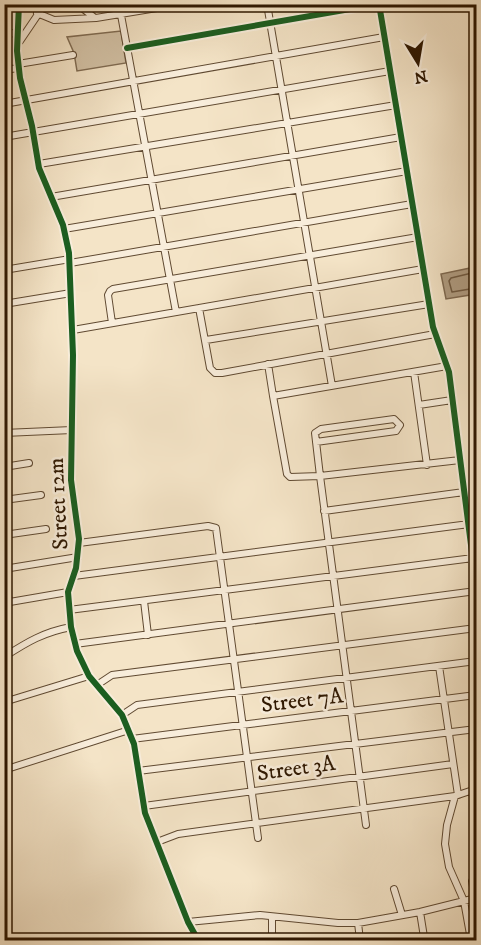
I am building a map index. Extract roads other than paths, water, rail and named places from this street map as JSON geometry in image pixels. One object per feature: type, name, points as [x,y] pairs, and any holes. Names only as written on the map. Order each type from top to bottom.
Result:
[{"type":"street","name":"Street 12m","points":[[19,4],[18,66],[39,164],[64,229],[70,261],[73,330],[71,480],[79,543],[74,576],[68,592],[71,627],[75,644],[89,676],[122,715],[129,730],[144,806],[188,922],[198,940]]},
{"type":"street","points":[[18,44],[45,4]]},
{"type":"street","points":[[77,4],[96,18]]},
{"type":"street","points":[[37,13],[54,20],[96,18],[121,15],[145,8],[181,4]]},
{"type":"street","points":[[267,4],[332,386]]},
{"type":"street","points":[[127,48],[379,4],[429,304],[435,334],[447,366],[477,584]]},
{"type":"street","points":[[121,15],[176,312]]},
{"type":"street","points":[[4,35],[19,32]]},
{"type":"street","points":[[4,104],[384,37]]},
{"type":"street","points":[[4,70],[73,55]]},
{"type":"street","points":[[4,137],[390,71]]},
{"type":"street","points":[[39,164],[396,105]]},
{"type":"street","points":[[51,197],[401,137]]},
{"type":"street","points":[[64,229],[407,171]]},
{"type":"street","points":[[4,270],[164,246],[412,204]]},
{"type":"street","points":[[112,323],[108,295],[110,291],[418,237]]},
{"type":"street","points":[[73,330],[423,269]]},
{"type":"street","points":[[4,304],[71,293]]},
{"type":"street","points":[[206,340],[429,304]]},
{"type":"street","points":[[199,309],[210,368],[214,373],[435,334]]},
{"type":"street","points":[[268,364],[287,474],[290,477],[320,476],[460,460]]},
{"type":"street","points":[[273,396],[447,366]]},
{"type":"street","points":[[414,372],[427,465]]},
{"type":"street","points":[[419,405],[452,400]]},
{"type":"street","points":[[316,442],[396,431],[400,426],[394,419],[332,427],[315,433],[316,442],[324,511],[332,576],[366,825]]},
{"type":"street","points":[[6,432],[72,430]]},
{"type":"street","points":[[4,467],[29,463]]},
{"type":"street","points":[[324,511],[464,492]]},
{"type":"street","points":[[4,500],[41,495]]},
{"type":"street","points":[[74,576],[469,524]]},
{"type":"street","points":[[79,543],[213,526],[216,528],[258,838]]},
{"type":"street","points":[[4,536],[46,529]]},
{"type":"street","points":[[68,592],[7,602],[4,571],[78,557]]},
{"type":"street","points":[[69,610],[473,558]]},
{"type":"street","points":[[75,644],[477,591]]},
{"type":"street","points":[[144,601],[148,635]]},
{"type":"street","points":[[4,657],[30,640],[51,631],[71,627]]},
{"type":"street","points":[[97,685],[112,675],[477,628]]},
{"type":"street","points":[[122,715],[137,705],[477,661]]},
{"type":"street","points":[[439,666],[456,796],[447,825],[445,844],[449,867],[464,901],[471,940]]},
{"type":"street","points":[[4,702],[89,676]]},
{"type":"street","name":"Street 7A","points":[[132,739],[477,695]]},
{"type":"street","points":[[138,771],[477,729]]},
{"type":"street","points":[[4,770],[129,730]]},
{"type":"street","name":"Street 3A","points":[[144,806],[453,764]]},
{"type":"street","points":[[157,842],[178,834],[456,796],[474,790],[477,812]]},
{"type":"street","points":[[188,922],[260,915],[338,923],[402,915],[476,898],[472,881],[477,876]]},
{"type":"street","points":[[394,889],[402,915]]},
{"type":"street","points":[[407,940],[424,939],[420,912]]},
{"type":"street","points":[[272,917],[272,940]]},
{"type":"street","points":[[358,922],[360,940]]},
{"type":"water","points":[[475,267],[476,294],[446,299],[441,274]]}]
